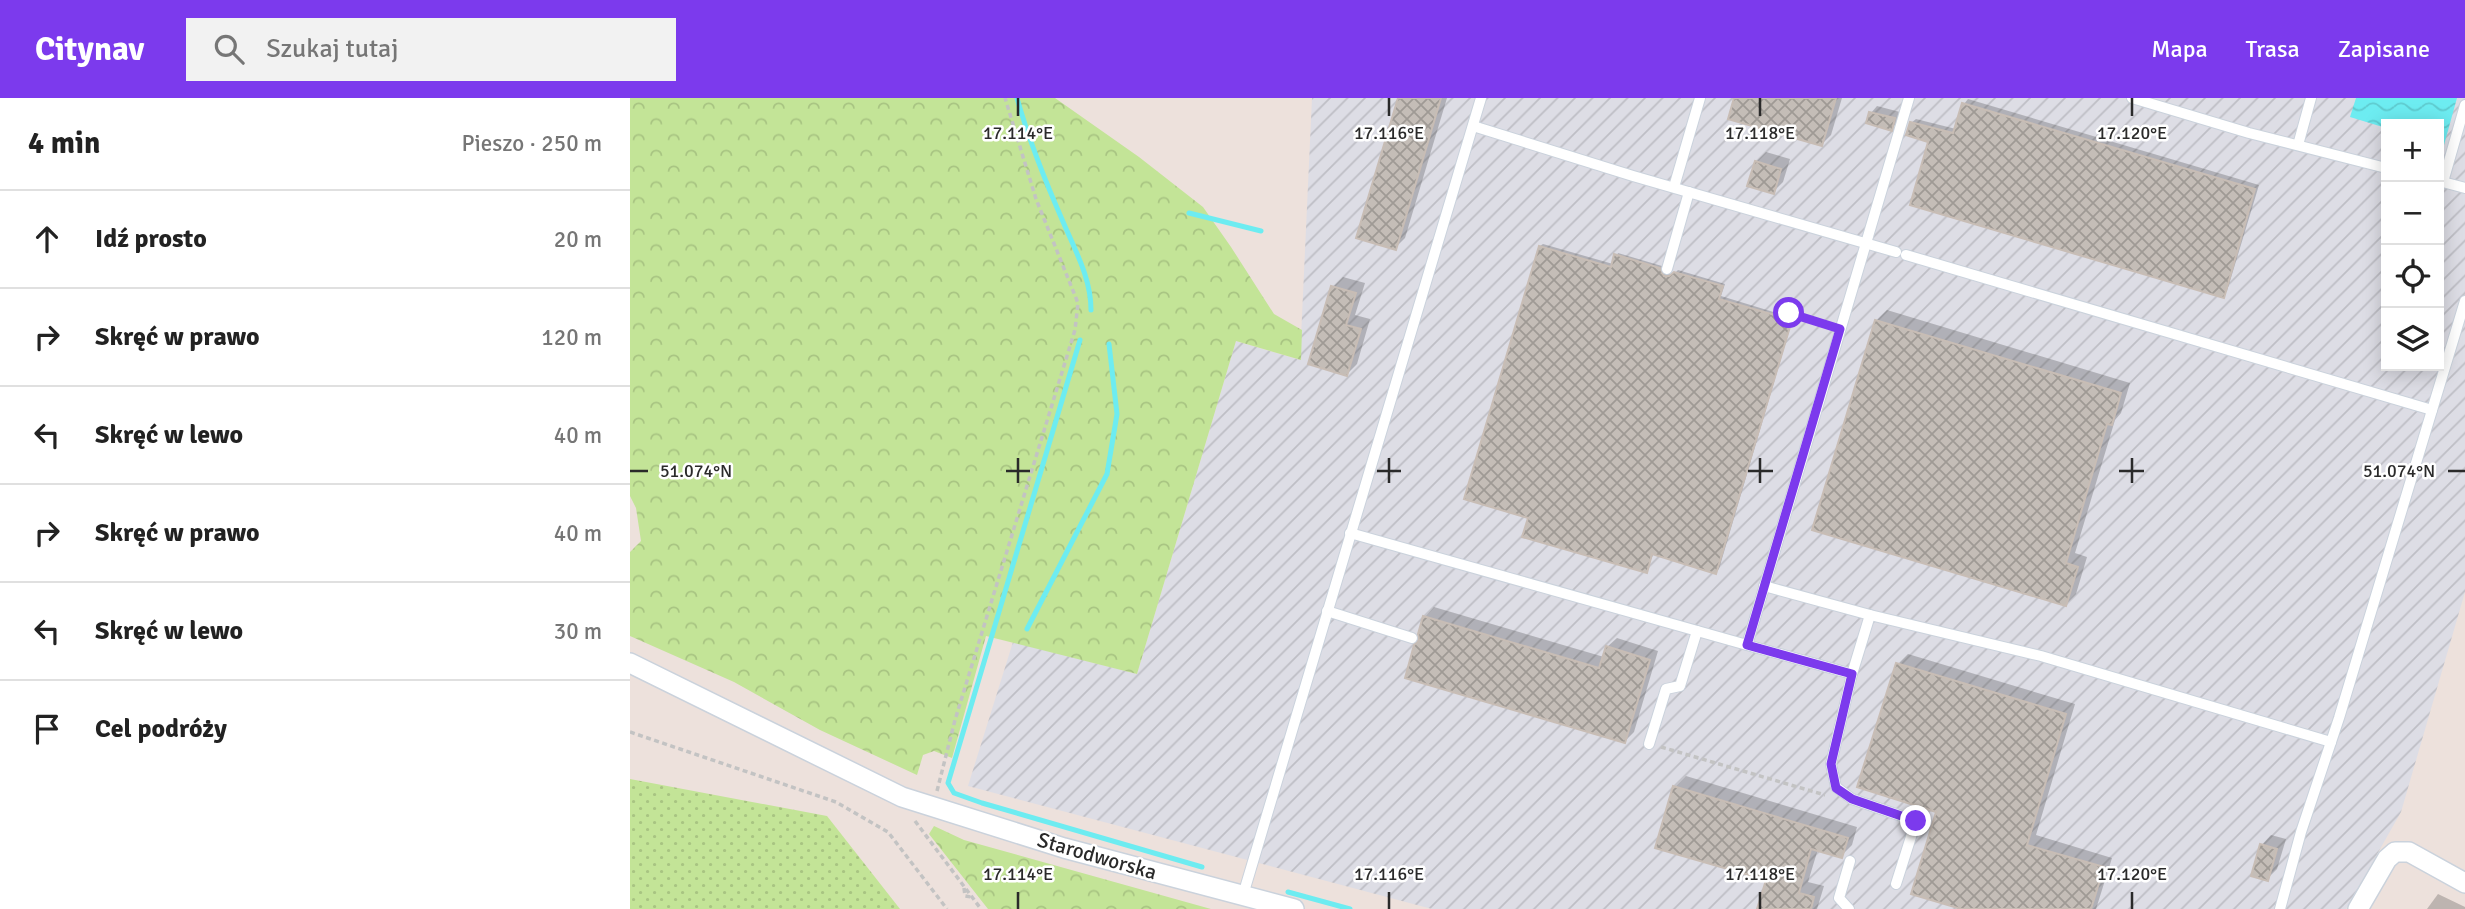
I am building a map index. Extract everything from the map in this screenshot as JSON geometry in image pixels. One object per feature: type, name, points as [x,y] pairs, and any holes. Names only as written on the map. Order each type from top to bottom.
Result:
[{"type":"street","name":"Starodworska","points":[[630,663],[902,797],[1064,848],[1294,909]]},
{"type":"street","points":[[2358,909],[2382,866],[2395,852],[2409,852],[2465,883]]},
{"type":"lane","points":[[1242,895],[1481,98]]},
{"type":"lane","points":[[1674,187],[1700,98]]},
{"type":"lane","points":[[1747,645],[1909,98]]},
{"type":"lane","points":[[2132,98],[2381,167]]},
{"type":"lane","points":[[2298,145],[2311,98]]},
{"type":"lane","points":[[2444,172],[2465,105]]},
{"type":"lane","points":[[1473,126],[2432,410]]},
{"type":"lane","points":[[2444,183],[2465,188]]},
{"type":"lane","points":[[1667,268],[1689,192]]},
{"type":"lane","points":[[2280,909],[2301,832],[2331,742],[2465,301]]},
{"type":"lane","points":[[1350,533],[1852,674]]},
{"type":"lane","points":[[1764,586],[1870,615],[2041,656],[2331,742]]},
{"type":"lane","points":[[1327,611],[1412,638]]},
{"type":"lane","points":[[1870,615],[1852,674],[1831,764],[1836,788],[1852,799],[1916,821],[1896,884]]},
{"type":"lane","points":[[1649,744],[1666,689],[1680,686],[1697,631]]},
{"type":"lane","points":[[1849,909],[1839,898],[1850,860]]},
{"type":"path","points":[[934,807],[955,720],[1074,330],[1079,303],[1036,199],[1005,98]]},
{"type":"path","points":[[1789,313],[1840,329]]},
{"type":"path","points":[[630,733],[836,802],[888,832],[947,909]]},
{"type":"path","points":[[1649,744],[1824,795],[1836,788]]},
{"type":"path","points":[[902,797],[908,811],[981,909]]},
{"type":"path","points":[[964,888],[965,897],[973,897]]},
{"type":"shaded area","points":[[1312,98],[2465,98],[2465,592],[2401,812],[2346,909],[1432,909],[968,786],[1013,642],[1137,674],[1236,341],[1300,360]]},
{"type":"green space","points":[[630,98],[1055,98],[1139,157],[1203,207],[1274,314],[1302,330],[1301,360],[1236,341],[1137,674],[986,636],[952,758],[934,751],[923,755],[917,775],[820,730],[734,682],[630,636],[630,552],[641,541],[636,508],[630,496]]},
{"type":"green space","points":[[630,779],[827,816],[900,909],[630,909]]},
{"type":"green space","points":[[934,826],[964,840],[1211,909],[988,909],[929,834]]},
{"type":"water","points":[[2356,98],[2457,98],[2444,145],[2444,119],[2381,119],[2381,126],[2350,117]]},
{"type":"building","points":[[1398,98],[1441,98],[1396,250],[1356,238]]},
{"type":"building","points":[[1734,98],[1836,98],[1822,146],[1728,119]]},
{"type":"building","points":[[1962,103],[2255,189],[2224,298],[1910,205],[1928,142],[1906,135],[1910,122],[1953,133]]},
{"type":"building","points":[[1869,112],[1895,118],[1892,131],[1866,123]]},
{"type":"building","points":[[1755,161],[1781,169],[1774,194],[1747,186]]},
{"type":"building","points":[[1539,246],[1611,267],[1614,254],[1660,268],[1664,276],[1674,272],[1723,286],[1719,299],[1792,320],[1716,574],[1652,554],[1647,573],[1522,537],[1528,518],[1464,499]]},
{"type":"building","points":[[1331,286],[1356,293],[1346,325],[1361,329],[1347,376],[1308,364]]},
{"type":"building","points":[[1875,320],[2121,393],[2112,425],[2107,424],[2066,563],[2078,567],[2066,606],[1812,530]]},
{"type":"building","points":[[1423,616],[1599,668],[1606,646],[1650,660],[1625,743],[1405,678],[1414,645],[1419,640]]},
{"type":"building","points":[[1896,663],[2066,714],[2027,845],[2104,867],[2091,909],[1961,909],[1911,894],[1936,812],[1857,787]]},
{"type":"building","points":[[1673,786],[1848,838],[1842,858],[1811,849],[1799,893],[1814,897],[1811,909],[1757,909],[1766,880],[1655,848]]},
{"type":"building","points":[[2260,844],[2277,849],[2268,881],[2251,876]]},
{"type":"waterway","points":[[1017,98],[1038,162],[1082,266],[1091,310]]},
{"type":"waterway","points":[[1189,213],[1261,231]]},
{"type":"waterway","points":[[1080,340],[948,783],[954,793],[982,803],[1202,867]]},
{"type":"waterway","points":[[1027,629],[1107,474],[1117,414],[1109,344]]},
{"type":"waterway","points":[[1288,892],[1350,909]]},
{"type":"route","points":[[1789,313],[1840,329],[1747,645],[1852,674],[1831,764],[1836,788],[1852,799],[1916,821]]}]
